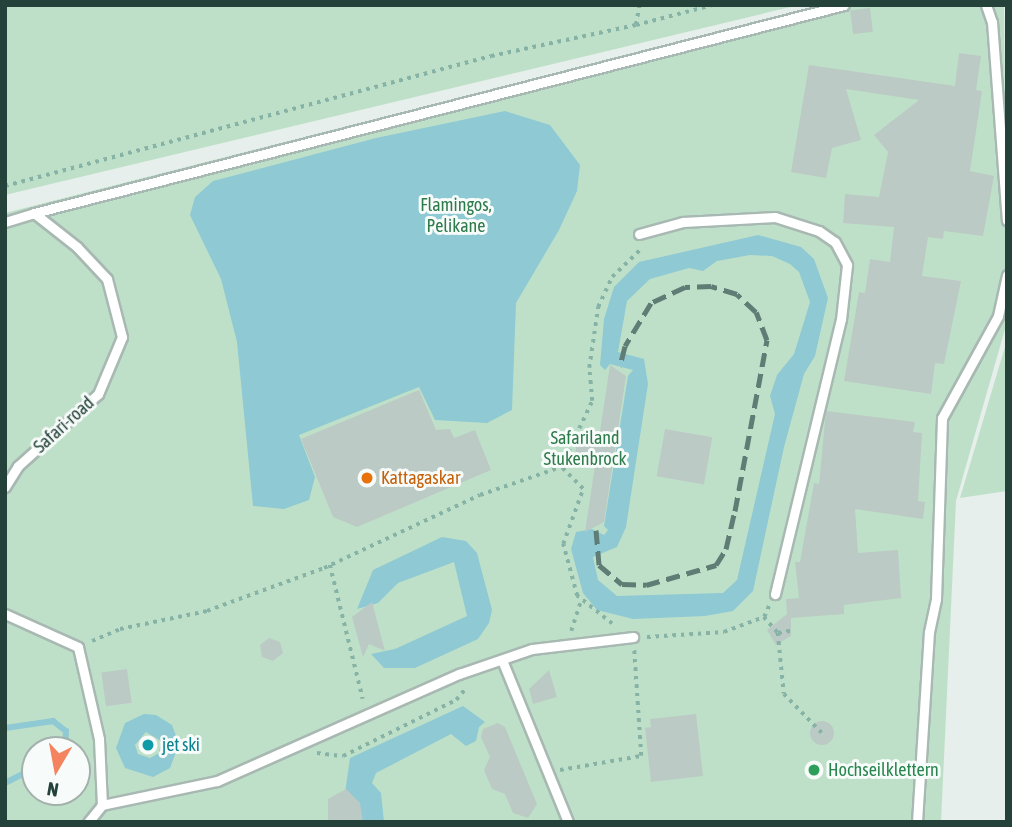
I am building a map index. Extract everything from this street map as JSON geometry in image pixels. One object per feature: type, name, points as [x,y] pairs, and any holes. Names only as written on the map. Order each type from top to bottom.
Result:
[{"type":"lane","points":[[5,222],[844,5]]},
{"type":"lane","points":[[986,5],[992,22],[1007,220]]},
{"type":"lane","name":"Safari-road","points":[[5,487],[18,466],[98,394],[122,337],[107,279],[77,247],[34,214]]},
{"type":"lane","points":[[639,234],[683,222],[775,217],[819,231],[835,242],[847,265],[841,319],[775,594]]},
{"type":"lane","points":[[917,822],[929,632],[936,599],[942,418],[998,316],[1007,275]]},
{"type":"lane","points":[[5,614],[78,647],[99,739],[102,805]]},
{"type":"lane","points":[[88,822],[102,805],[217,781],[367,714],[502,660],[565,645],[633,637]]},
{"type":"lane","points":[[502,660],[550,772],[568,822]]},
{"type":"path","points":[[636,24],[640,5]]},
{"type":"path","points":[[5,186],[491,56],[713,5]]},
{"type":"path","points":[[78,647],[120,629],[207,611],[330,565],[480,495],[561,467],[592,401],[589,368],[598,307],[612,277],[644,246],[639,234]]},
{"type":"path","points":[[561,467],[583,489],[563,544],[581,600],[633,637],[724,632],[764,617],[775,594]]},
{"type":"path","points":[[330,565],[367,714]]},
{"type":"path","points":[[565,645],[581,600]]},
{"type":"path","points":[[764,617],[778,633],[784,694],[822,733]]},
{"type":"path","points":[[778,633],[795,630]]},
{"type":"path","points":[[550,772],[641,756],[633,637]]},
{"type":"path","points":[[291,750],[343,756],[456,701],[485,666]]},
{"type":"green space","points":[[5,5],[799,5],[5,195]]},
{"type":"green space","name":"Safariland Stukenbrock","points":[[825,5],[1004,6],[1007,322],[956,501],[941,822],[5,822],[5,213]]},
{"type":"green space","points":[[1007,340],[1007,491],[960,498]]},
{"type":"water","points":[[505,111],[550,125],[580,165],[577,191],[559,230],[516,303],[512,410],[487,423],[435,420],[419,387],[299,435],[315,477],[309,500],[284,509],[253,506],[237,342],[221,279],[190,215],[195,197],[213,181],[376,138]]},
{"type":"water","points":[[758,235],[801,247],[814,259],[828,298],[815,356],[804,374],[784,447],[753,591],[733,611],[705,616],[633,619],[597,610],[583,593],[571,549],[576,532],[592,529],[604,535],[608,530],[604,526],[628,376],[633,370],[610,364],[605,370],[600,365],[604,319],[614,287],[639,262]],"holes":[[[750,255],[772,256],[790,264],[799,272],[810,302],[794,354],[777,375],[770,396],[775,414],[737,580],[723,593],[617,596],[598,580],[593,557],[617,547],[626,527],[648,384],[644,359],[618,352],[627,301],[650,279],[689,268],[703,271],[717,261]]]},
{"type":"water","points":[[442,537],[466,541],[477,553],[492,610],[489,623],[478,639],[415,668],[384,668],[371,654],[395,649],[467,616],[454,562],[398,583],[378,603],[357,609],[373,570]]},
{"type":"water","points":[[463,706],[485,722],[479,727],[476,741],[466,746],[451,734],[376,773],[372,783],[381,793],[384,822],[360,822],[360,803],[345,793],[350,758]]},
{"type":"water","points":[[144,714],[156,715],[172,725],[179,744],[170,768],[153,777],[125,768],[116,748],[125,723]],"holes":[[[146,732],[161,741],[159,753],[150,758],[138,754],[135,745]]]},
{"type":"building","points":[[870,8],[873,32],[853,34],[850,10]]},
{"type":"building","points":[[959,53],[981,56],[976,90],[982,91],[970,171],[994,176],[983,236],[944,231],[943,239],[928,237],[922,276],[961,281],[944,364],[935,363],[931,394],[844,381],[859,292],[865,293],[870,259],[890,262],[894,227],[843,223],[845,194],[879,197],[888,152],[874,135],[919,100],[846,89],[861,140],[832,148],[826,178],[791,172],[809,65],[955,86]]},
{"type":"building","points":[[610,365],[626,376],[604,522],[585,532],[596,459],[575,455],[578,435],[599,438]]},
{"type":"building","points":[[419,390],[436,430],[450,429],[454,438],[475,430],[491,470],[357,527],[333,517],[301,439]]},
{"type":"building","points":[[826,411],[915,422],[913,432],[922,433],[918,501],[925,502],[923,519],[855,509],[858,553],[898,550],[901,598],[844,605],[844,614],[791,618],[791,636],[776,645],[767,630],[787,614],[786,599],[799,598],[795,562],[800,562],[814,483],[819,484]]},
{"type":"building","points":[[665,429],[712,437],[704,485],[657,476]]},
{"type":"building","points":[[372,602],[385,651],[369,644],[363,657],[352,617]]},
{"type":"building","points":[[269,638],[280,642],[283,653],[273,661],[262,657],[260,645]]},
{"type":"building","points":[[127,669],[132,703],[106,706],[101,673]]},
{"type":"building","points":[[549,670],[557,697],[533,704],[529,689]]},
{"type":"building","points":[[696,714],[703,776],[651,782],[645,728],[651,727],[650,719]]},
{"type":"building","points":[[822,721],[831,724],[834,733],[831,742],[822,745],[813,742],[810,733],[813,724]]},
{"type":"building","points":[[498,723],[505,727],[537,804],[528,818],[513,813],[505,794],[492,789],[484,770],[490,757],[481,737],[483,729]]},
{"type":"building","points":[[346,789],[360,803],[363,822],[328,822],[328,799]]},
{"type":"waterway","points":[[5,728],[53,721],[66,731],[66,736]]},
{"type":"waterway","points":[[5,783],[21,775]]},
{"type":"railway","points":[[596,530],[599,565],[622,584],[646,585],[716,565],[726,549],[735,511],[767,340],[756,312],[737,294],[711,286],[685,287],[651,303],[625,346],[620,366]]},
{"type":"place","name":"Kattagaskar","points":[[367,478]]},
{"type":"place","name":"jet ski","points":[[148,745]]},
{"type":"place","name":"Hochseilklettern","points":[[814,770]]},
{"type":"park label","name":"Flamingos, Pelikane","points":[[456,216]]}]
